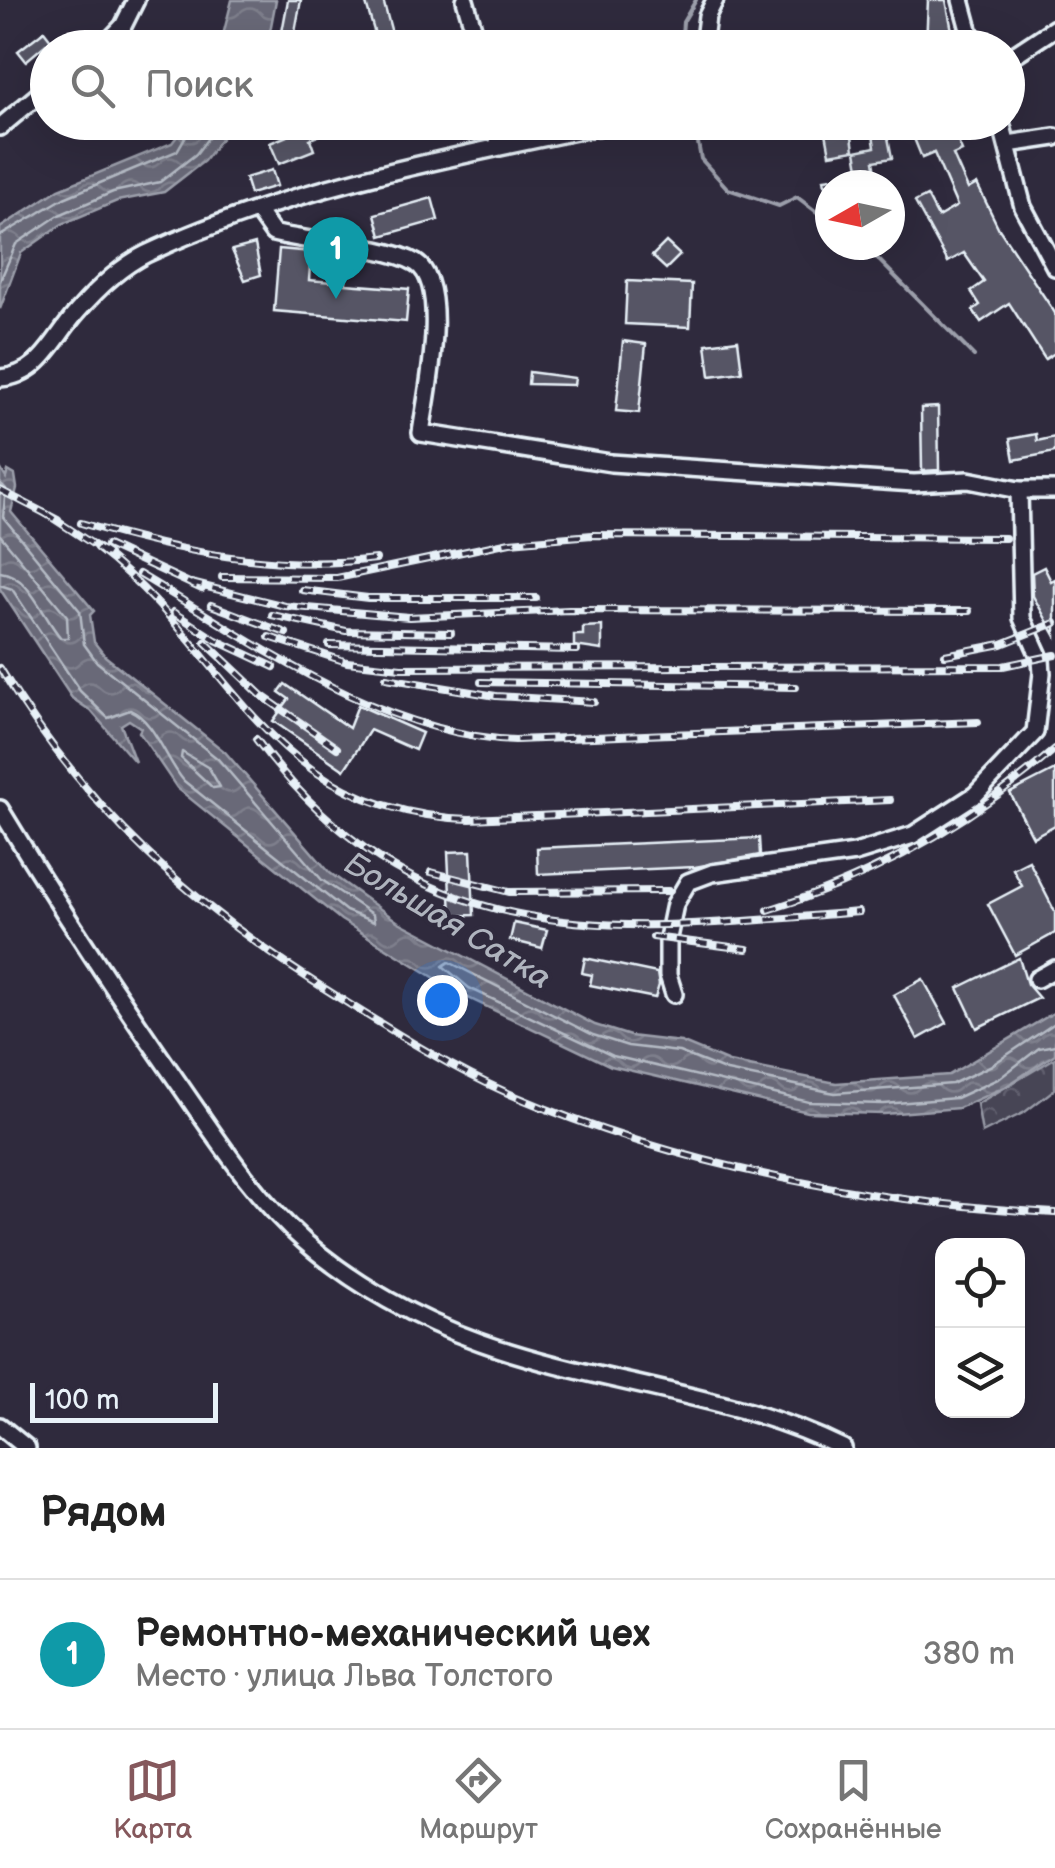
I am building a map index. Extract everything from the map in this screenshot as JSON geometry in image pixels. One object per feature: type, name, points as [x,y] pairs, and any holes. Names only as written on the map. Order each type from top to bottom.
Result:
[{"type":"street","points":[[119,30],[136,0]]},
{"type":"street","points":[[465,0],[474,30]]},
{"type":"street","points":[[706,30],[716,0]]},
{"type":"street","points":[[961,0],[969,30]]},
{"type":"street","points":[[1025,48],[1055,28]]},
{"type":"street","points":[[0,127],[30,102]]},
{"type":"street","points":[[1008,144],[1055,137]]},
{"type":"street","points":[[499,140],[500,144]]},
{"type":"street","points":[[4,378],[34,366],[82,306],[131,263],[186,236],[258,212],[522,140]]},
{"type":"street","points":[[1007,140],[1024,207],[1055,267]]},
{"type":"street","points":[[258,212],[273,233],[395,256],[420,265],[434,313],[422,434],[611,463],[914,483],[968,480],[1019,490],[1055,490]]},
{"type":"street","points":[[674,994],[668,975],[668,938],[675,904],[688,882],[712,873],[855,853],[913,836],[967,802],[1035,732],[1042,673],[1022,618],[1019,490]]},
{"type":"street","points":[[0,809],[118,996],[224,1150],[276,1214],[332,1263],[392,1302],[478,1342],[573,1372],[779,1420],[842,1448]]},
{"type":"street","points":[[1038,978],[1055,969]]},
{"type":"street","points":[[0,1426],[27,1448]]},
{"type":"green space","points":[[1055,1058],[1055,1089],[1025,1112],[982,1133],[977,1104]]},
{"type":"water","points":[[232,0],[276,0],[270,30],[224,30]]},
{"type":"water","points":[[220,140],[204,161],[164,192],[117,201],[62,224],[21,253],[0,309],[0,228],[59,189],[172,143]]},
{"type":"water","points":[[0,468],[6,478],[8,471],[15,475],[17,488],[11,512],[94,611],[90,615],[94,642],[105,656],[225,752],[330,873],[397,921],[595,1025],[630,1036],[681,1042],[729,1062],[836,1083],[949,1075],[1055,1012],[1055,1054],[1005,1087],[959,1108],[884,1114],[808,1112],[611,1066],[464,996],[341,920],[177,788],[139,732],[141,728],[129,720],[121,725],[135,762],[91,711],[72,698],[0,589]]},
{"type":"building","points":[[288,0],[301,0],[295,30],[282,30]]},
{"type":"building","points":[[365,0],[383,0],[391,30],[374,30]]},
{"type":"building","points":[[928,0],[946,0],[952,30],[927,30]]},
{"type":"building","points":[[30,42],[30,58],[26,61],[18,51]]},
{"type":"building","points":[[310,140],[314,150],[279,164],[270,143]]},
{"type":"building","points":[[827,140],[853,140],[854,150],[830,154]]},
{"type":"building","points":[[874,140],[888,140],[892,158],[874,161],[876,170],[859,170],[856,151],[875,147]]},
{"type":"building","points":[[915,140],[957,140],[962,151],[953,155],[968,189],[977,184],[999,229],[1055,313],[1055,353],[1045,359],[1009,303],[981,322],[973,310],[980,305],[971,291],[984,282],[964,253],[948,262],[915,202],[927,196],[938,217],[957,206],[934,153],[922,158]]},
{"type":"building","points":[[272,170],[277,186],[250,194],[245,178]]},
{"type":"building","points":[[432,198],[438,220],[381,236],[375,214]]},
{"type":"building","points":[[666,242],[680,255],[666,269],[652,256]]},
{"type":"building","points":[[255,244],[261,275],[245,280],[232,250]]},
{"type":"building","points":[[279,249],[311,252],[309,280],[332,282],[332,277],[346,278],[346,284],[409,289],[406,322],[274,311]]},
{"type":"building","points":[[627,281],[692,284],[690,327],[625,324]]},
{"type":"building","points":[[738,340],[742,372],[710,376],[706,344]]},
{"type":"building","points":[[623,341],[646,344],[639,413],[616,411]]},
{"type":"building","points":[[529,372],[575,378],[574,385],[528,384]]},
{"type":"building","points":[[938,407],[939,470],[922,471],[921,408]]},
{"type":"building","points":[[1036,434],[1037,441],[1055,437],[1055,452],[1014,460],[1010,439]]},
{"type":"building","points":[[1044,567],[1051,581],[1055,579],[1055,635],[1033,596],[1032,573]]},
{"type":"building","points":[[602,626],[602,650],[574,646],[574,635],[583,635],[583,627]]},
{"type":"building","points":[[285,684],[349,728],[358,705],[422,733],[415,750],[370,730],[344,770],[273,721],[289,699],[279,692]]},
{"type":"building","points":[[1055,770],[1055,825],[1033,837],[1010,793]]},
{"type":"building","points":[[759,838],[760,855],[695,867],[538,874],[537,848]]},
{"type":"building","points":[[471,851],[474,915],[451,916],[448,852]]},
{"type":"building","points":[[1029,861],[1055,912],[1055,933],[1015,955],[988,904],[1022,886],[1013,869]]},
{"type":"building","points":[[514,923],[547,930],[542,948],[510,940]]},
{"type":"building","points":[[585,958],[657,973],[655,998],[590,985],[592,975],[582,973]]},
{"type":"building","points":[[1019,958],[1027,984],[1039,998],[977,1028],[958,988]]},
{"type":"building","points":[[923,979],[947,1023],[918,1039],[894,995]]},
{"type":"waterway","points":[[682,30],[696,0]]},
{"type":"waterway","points":[[696,140],[701,159],[728,189],[779,206],[797,197],[815,211]]},
{"type":"waterway","points":[[879,260],[974,356]]},
{"type":"railway","points":[[0,490],[58,520]]},
{"type":"railway","points":[[45,513],[108,554]]},
{"type":"railway","points":[[81,523],[154,543],[264,561],[376,559]]},
{"type":"railway","points":[[222,577],[337,578],[510,542],[592,535],[1005,538]]},
{"type":"railway","points":[[107,545],[202,589]]},
{"type":"railway","points":[[97,548],[144,590],[258,721],[297,758],[344,789],[400,810],[470,819],[890,800]]},
{"type":"railway","points":[[139,574],[319,680],[366,703],[465,734],[515,740],[978,722]]},
{"type":"railway","points":[[191,583],[285,606],[409,617],[569,610],[969,611]]},
{"type":"railway","points":[[302,590],[368,598],[536,598]]},
{"type":"railway","points":[[211,605],[286,633]]},
{"type":"railway","points":[[173,612],[216,640],[274,667]]},
{"type":"railway","points":[[272,615],[346,631],[451,633]]},
{"type":"railway","points":[[945,655],[1002,644],[1055,623]]},
{"type":"railway","points":[[269,637],[347,662],[401,668],[1003,666],[1055,655]]},
{"type":"railway","points":[[205,642],[261,695],[337,748]]},
{"type":"railway","points":[[329,645],[577,650]]},
{"type":"railway","points":[[0,668],[34,720],[108,813],[191,892],[286,964],[465,1072],[575,1120],[709,1161],[847,1190],[1055,1213]]},
{"type":"railway","points":[[386,678],[496,696],[594,702]]},
{"type":"railway","points":[[481,682],[796,687]]},
{"type":"railway","points":[[256,739],[319,811],[386,862],[455,896],[528,916],[605,924],[685,924],[859,912]]},
{"type":"railway","points":[[768,910],[846,881],[920,845],[989,801],[1055,749]]},
{"type":"railway","points":[[431,872],[509,892],[668,891]]},
{"type":"railway","points":[[653,937],[747,949]]},
{"type":"place","name":"Ремонтно-механический цех","points":[[336,299]]},
{"type":"water label","name":"Большая Сатка","points":[[448,920]]}]
